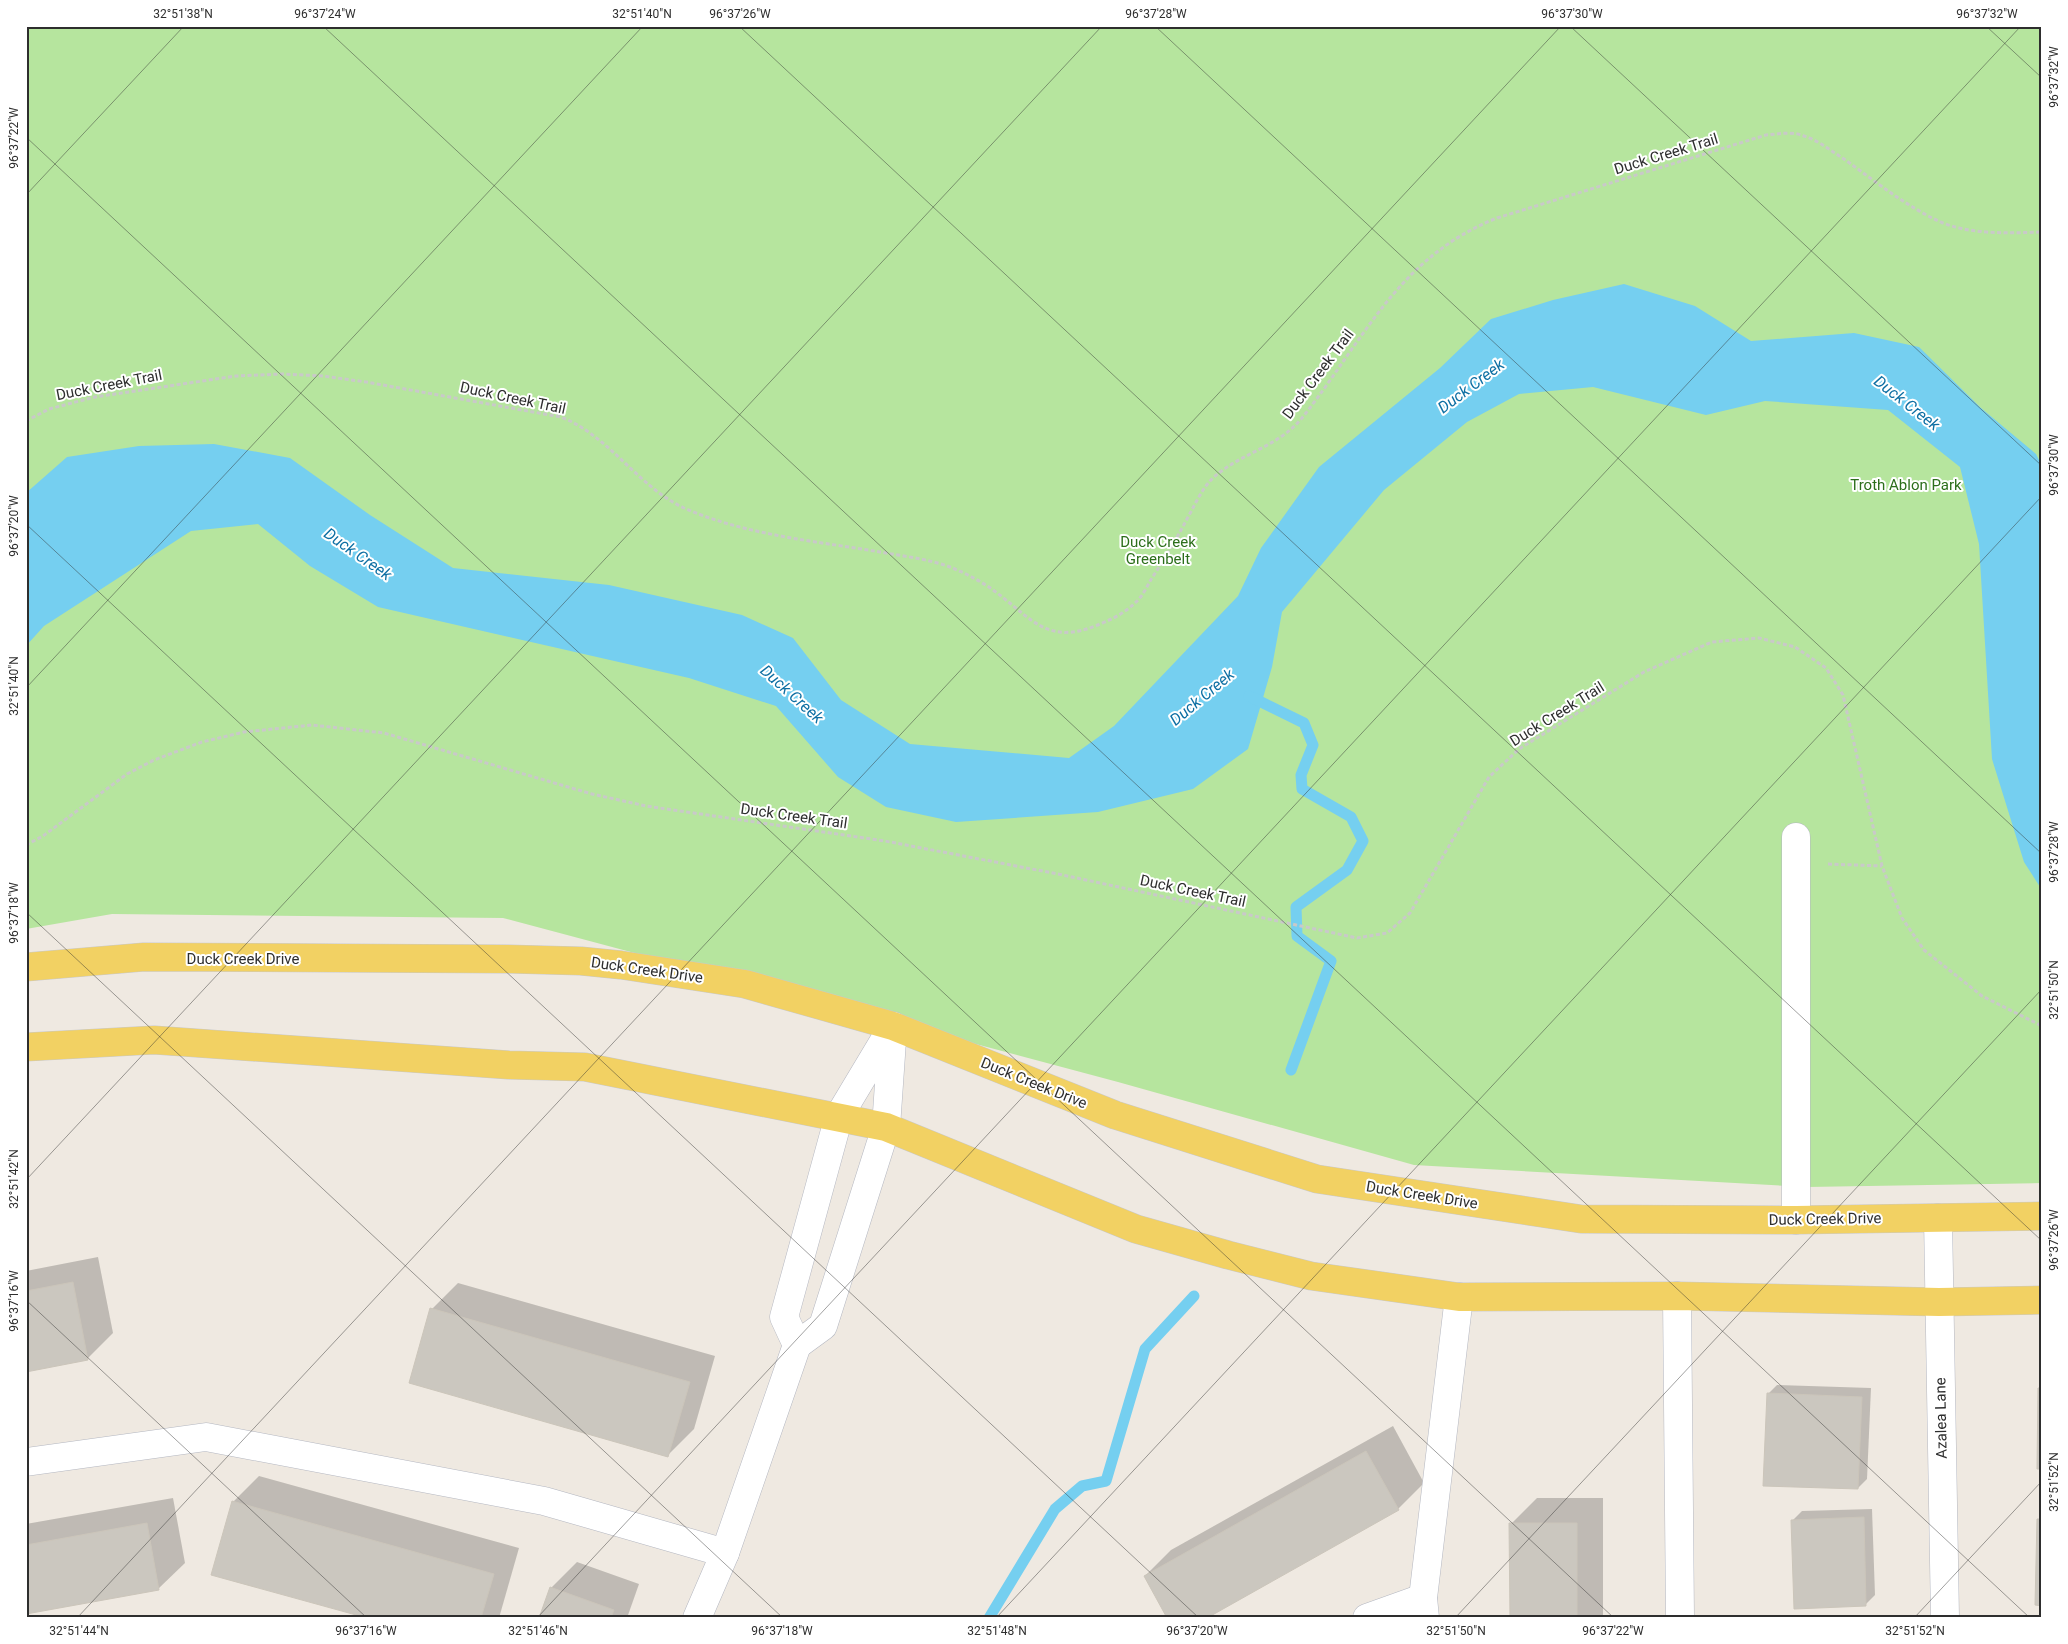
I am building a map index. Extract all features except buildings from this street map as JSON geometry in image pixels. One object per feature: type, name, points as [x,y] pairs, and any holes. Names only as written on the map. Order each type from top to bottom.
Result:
[{"type":"main road","name":"Duck Creek Drive","points":[[26,967],[144,957],[581,961],[745,984],[893,1026],[1114,1115],[1317,1180],[1580,1219],[1796,1220],[2042,1216]]},
{"type":"main road","points":[[26,1047],[154,1040],[509,1065],[585,1067],[886,1126],[1136,1229],[1228,1256],[1311,1276],[1459,1297],[1677,1296],[1939,1302],[2042,1300]]},
{"type":"street","points":[[1796,850],[1796,1220]]},
{"type":"street","points":[[797,1346],[784,1317],[839,1116],[893,1026]]},
{"type":"street","points":[[697,1618],[725,1553],[797,1346],[822,1326],[886,1126],[893,1026]]},
{"type":"street","name":"Azalea Lane","points":[[1938,1218],[1945,1618]]},
{"type":"street","points":[[1677,1296],[1680,1618]]},
{"type":"street","points":[[1367,1618],[1424,1608],[1459,1297]]},
{"type":"street","points":[[26,1462],[206,1437],[544,1501],[725,1553]]},
{"type":"path","name":"Duck Creek Trail","points":[[26,421],[49,409],[95,397],[236,376],[282,374],[323,376],[366,382],[561,418],[580,425],[601,439],[657,491],[682,507],[720,521],[761,531],[909,557],[949,567],[976,579],[1027,619],[1045,630],[1070,632],[1093,627],[1119,615],[1137,601],[1177,538],[1202,492],[1213,478],[1226,468],[1277,441],[1296,425],[1382,305],[1402,283],[1445,245],[1469,229],[1497,218],[1748,141],[1785,133],[1804,136],[1824,146],[1919,210],[1944,223],[1968,230],[2010,233],[2042,232]]},
{"type":"path","name":"Duck Creek Trail","points":[[26,845],[43,836],[127,774],[154,760],[202,742],[244,732],[312,725],[384,733],[592,794],[646,806],[885,841],[1272,919],[1357,938],[1387,933],[1410,913],[1489,776],[1519,749],[1644,672],[1712,642],[1759,638],[1795,647],[1826,668],[1843,694],[1882,866],[1902,918],[1924,950],[1982,996],[2042,1026]]},
{"type":"path","points":[[1796,850],[1882,866]]},
{"type":"green space","name":"Duck Creek Greenbelt","points":[[26,26],[2042,26],[2042,1183],[1807,1187],[1414,1165],[1118,1082],[503,918],[112,914],[26,929]]},
{"type":"water","name":"Duck Creek","points":[[1624,284],[1695,306],[1751,341],[1854,333],[1919,347],[1981,408],[2036,454],[2042,466],[2042,890],[2024,862],[1992,759],[1979,544],[1960,467],[1888,410],[1765,401],[1706,415],[1593,387],[1519,394],[1467,422],[1384,490],[1282,612],[1272,667],[1248,749],[1193,789],[1098,812],[956,822],[886,807],[838,777],[776,706],[689,678],[378,607],[310,566],[258,524],[191,531],[44,626],[26,646],[26,493],[67,457],[139,446],[214,444],[290,458],[370,515],[453,568],[609,585],[742,615],[793,638],[841,700],[910,744],[1069,758],[1114,726],[1238,596],[1261,548],[1319,467],[1440,368],[1491,319],[1553,300]]},
{"type":"waterway","points":[[1249,696],[1304,723],[1313,745],[1301,775],[1302,789],[1351,817],[1363,841],[1347,870],[1296,907],[1297,936],[1331,961],[1291,1070]]},
{"type":"waterway","points":[[989,1618],[1055,1509],[1082,1486],[1106,1481],[1145,1349],[1194,1296]]},
{"type":"park label","name":"Troth Ablon Park","points":[[1906,485]]}]
